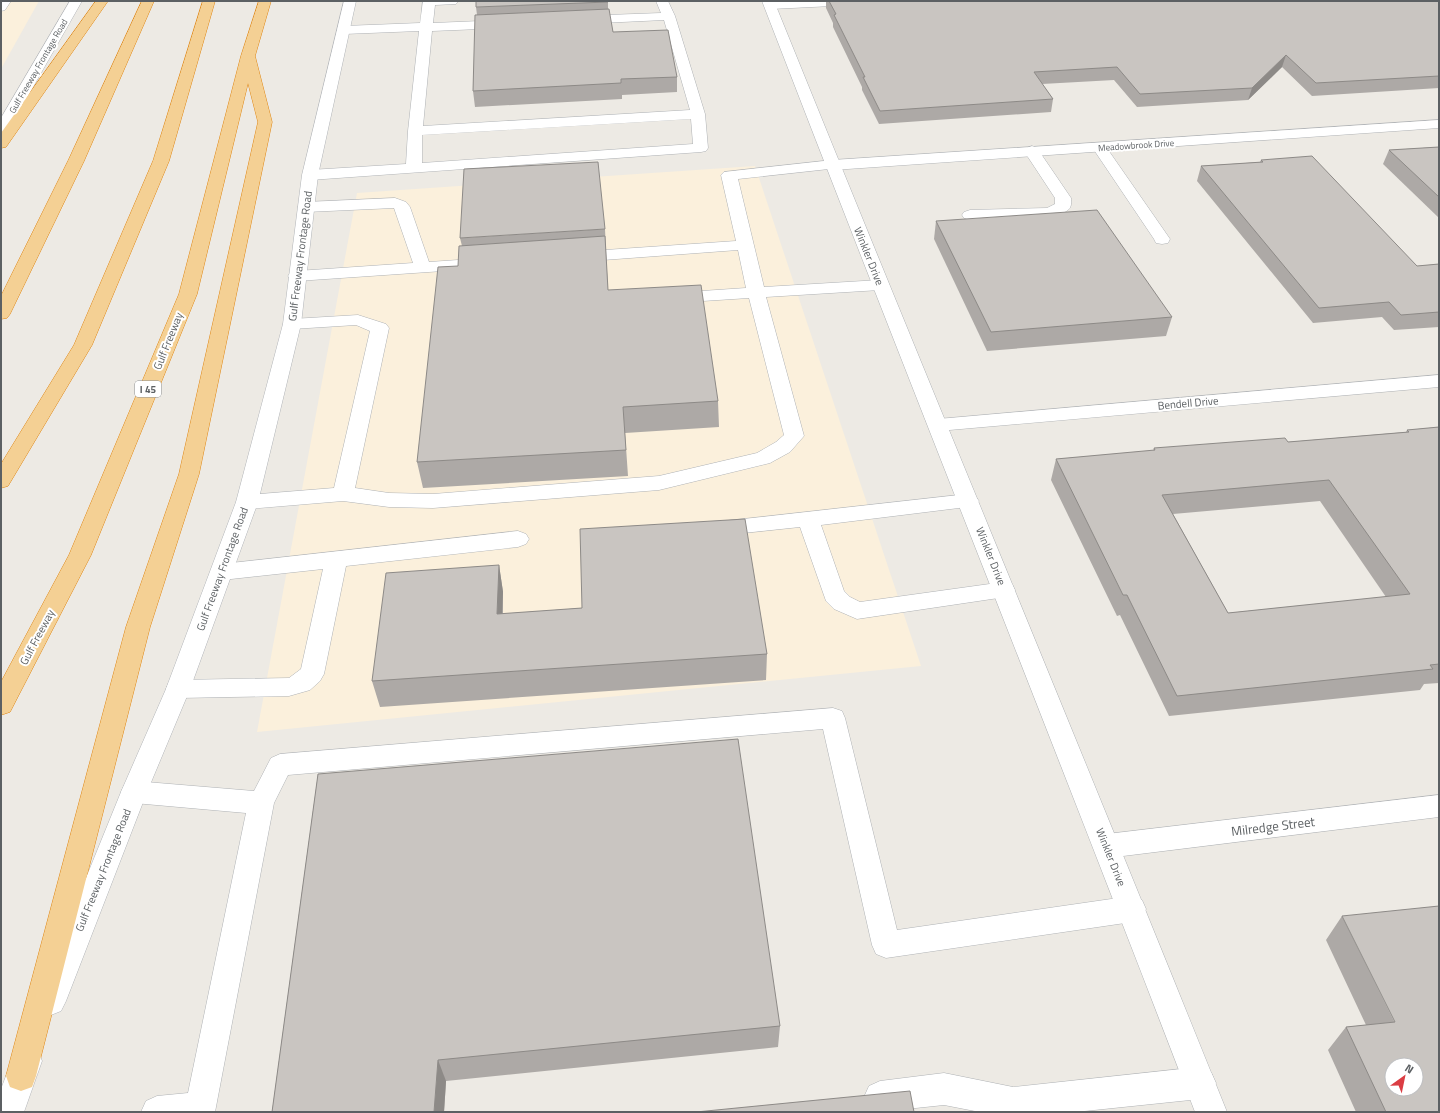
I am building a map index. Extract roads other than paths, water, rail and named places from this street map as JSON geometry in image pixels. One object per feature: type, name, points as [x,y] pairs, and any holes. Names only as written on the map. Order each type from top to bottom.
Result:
[{"type":"highway","points":[[1,144],[102,1]]},
{"type":"highway","points":[[1,314],[76,161],[148,1]]},
{"type":"highway","points":[[1,481],[83,345],[161,161],[209,1]]},
{"type":"highway","name":"Gulf Freeway","points":[[1,705],[80,555],[188,294],[248,56],[265,1]]},
{"type":"highway","points":[[22,1076],[138,627],[189,474],[265,122],[248,56]]},
{"type":"street","points":[[1,7],[5,1]]},
{"type":"street","name":"Gulf Freeway Frontage Road","points":[[1,131],[76,1]]},
{"type":"street","name":"Gulf Freeway Frontage Road","points":[[8,1112],[134,792],[178,689],[247,502],[292,324],[310,175],[350,1]]},
{"type":"street","points":[[414,167],[415,131],[429,2],[452,1]]},
{"type":"street","points":[[310,175],[701,148],[698,114],[669,16],[662,1]]},
{"type":"street","points":[[769,3],[854,1]]},
{"type":"street","name":"Winkler Drive","points":[[769,3],[880,285],[1108,846],[1211,1112]]},
{"type":"street","points":[[567,20],[669,16]]},
{"type":"street","points":[[344,30],[426,28],[520,23]]},
{"type":"street","points":[[415,131],[698,114]]},
{"type":"street","name":"Meadowbrook Drive","points":[[745,245],[729,175],[833,165],[1439,124]]},
{"type":"street","points":[[1100,147],[1162,239]]},
{"type":"street","points":[[970,215],[1050,213],[1063,206],[1063,198],[1032,152]]},
{"type":"street","points":[[306,207],[395,203],[400,205],[423,268]]},
{"type":"street","points":[[247,502],[343,494],[389,500],[433,500],[651,483],[763,458],[784,447],[794,436],[745,245],[557,259]]},
{"type":"street","points":[[297,276],[502,262]]},
{"type":"street","points":[[654,299],[880,285]]},
{"type":"street","points":[[292,324],[358,320],[380,328],[343,494]]},
{"type":"street","name":"Bendell Drive","points":[[938,425],[1439,380]]},
{"type":"street","points":[[698,531],[968,501]]},
{"type":"street","points":[[808,519],[834,595],[842,603],[857,610],[1004,590]]},
{"type":"street","points":[[222,572],[518,539]]},
{"type":"street","points":[[178,689],[289,687],[301,684],[312,674],[336,560]]},
{"type":"street","points":[[157,1112],[201,1108],[261,803],[280,765],[833,718],[886,945],[1132,909]]},
{"type":"street","points":[[134,792],[261,803]]},
{"type":"street","name":"Milredge Street","points":[[1108,846],[1439,806]]},
{"type":"street","points":[[850,1101],[944,1089],[1014,1108],[1200,1083]]}]
